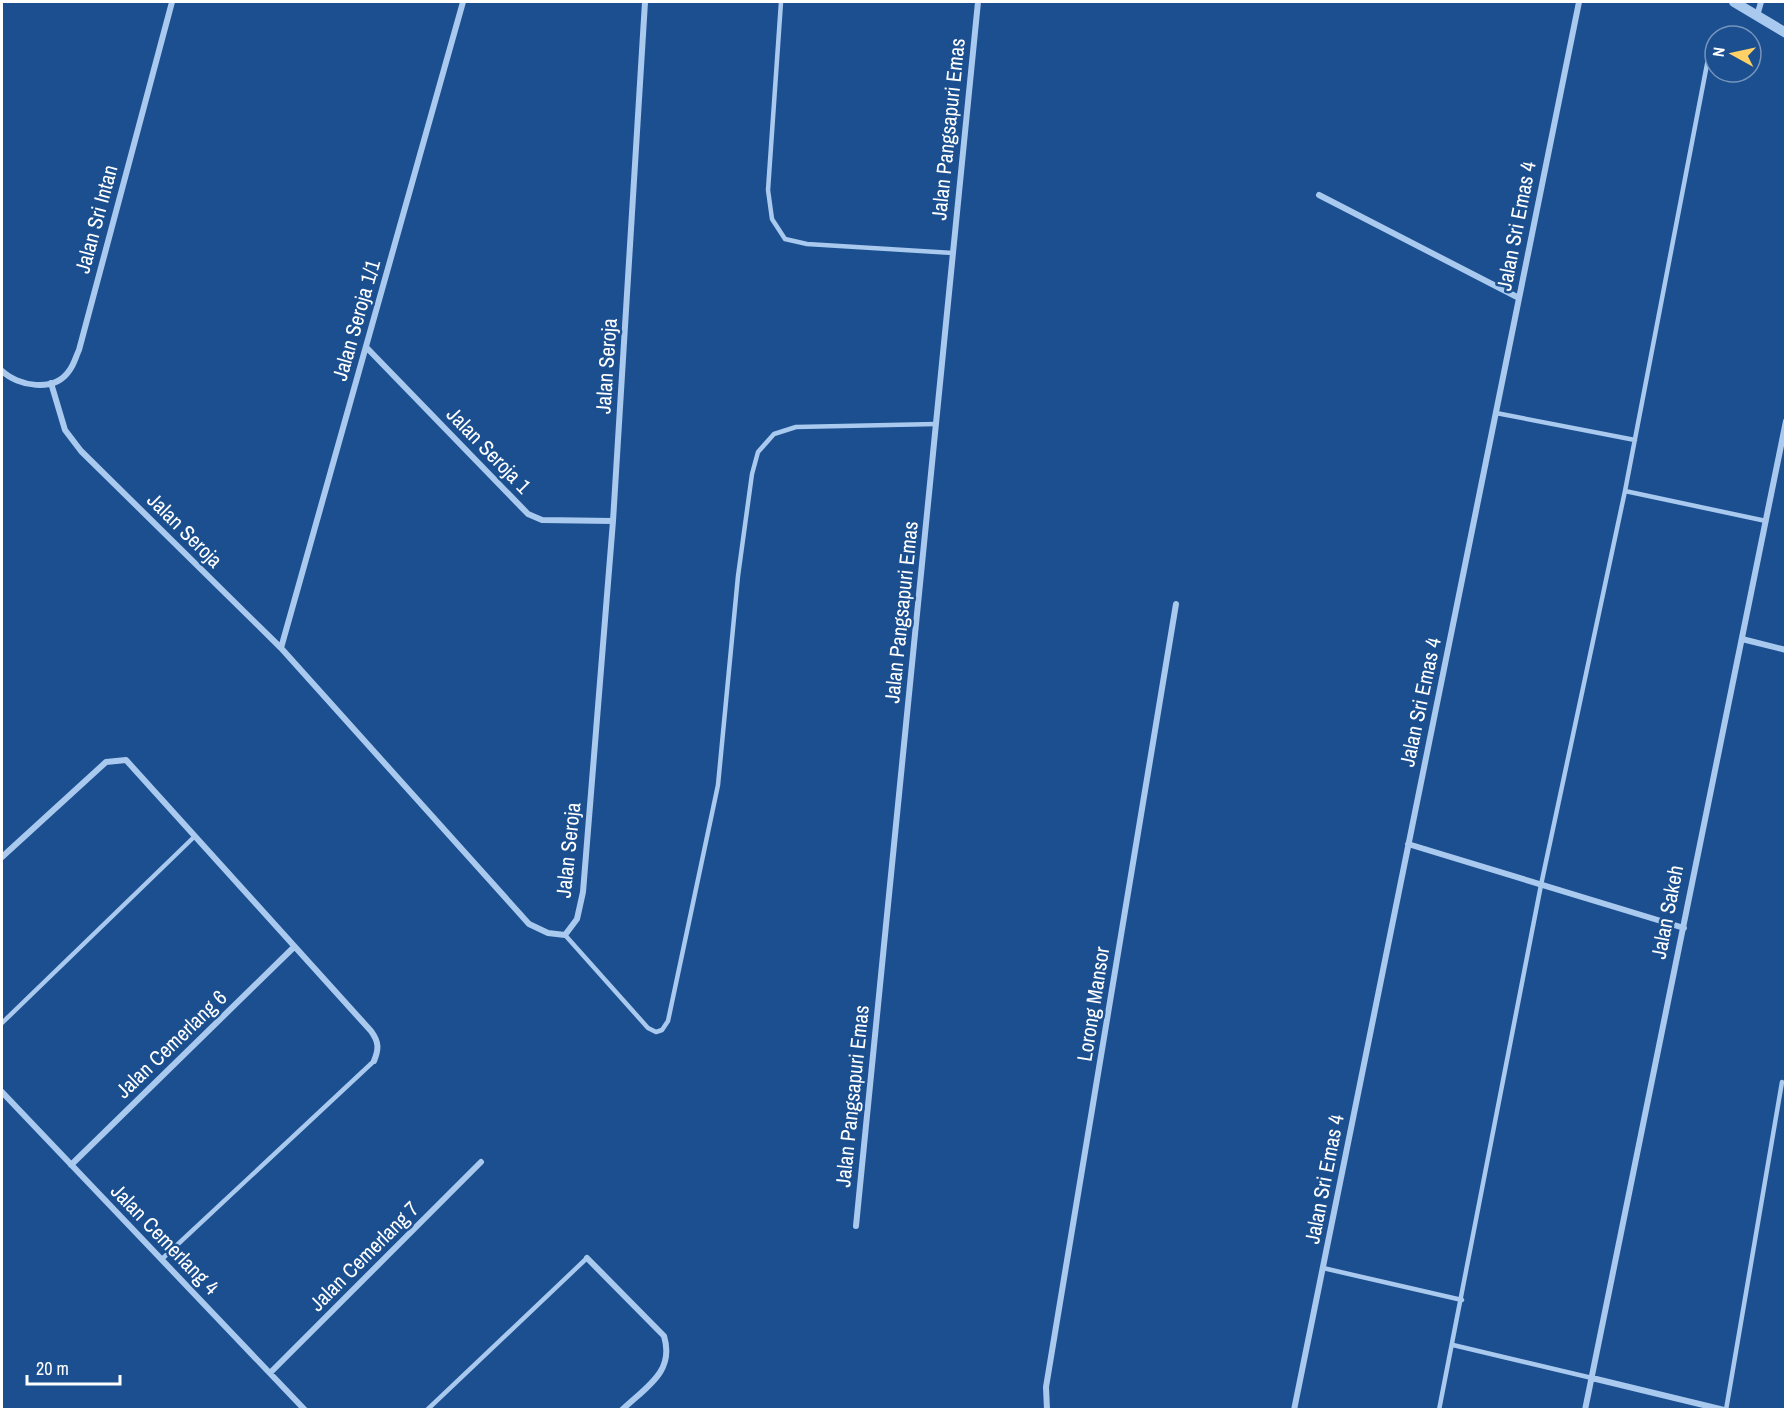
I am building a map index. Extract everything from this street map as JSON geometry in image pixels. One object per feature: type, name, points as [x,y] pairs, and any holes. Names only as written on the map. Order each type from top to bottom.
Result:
[{"type":"street","name":"Jalan Sri Intan","points":[[51,383],[69,373],[79,350],[172,2]]},
{"type":"street","name":"Jalan Seroja 1/1","points":[[281,648],[463,2]]},
{"type":"street","name":"Jalan Seroja","points":[[51,383],[65,430],[81,451],[281,648],[529,924],[548,933],[565,935],[577,919],[583,892],[613,520],[645,2]]},
{"type":"street","name":"Jalan Pangsapuri Emas","points":[[856,1226],[978,2]]},
{"type":"street","name":"Jalan Sri Emas 4","points":[[1294,1410],[1579,2]]},
{"type":"street","points":[[1734,2],[1785,33]]},
{"type":"street","points":[[1757,16],[1761,2]]},
{"type":"street","points":[[1319,195],[1519,298]]},
{"type":"street","name":"Jalan Seroja 1","points":[[366,347],[528,514],[542,519],[613,520]]},
{"type":"street","points":[[2,371],[28,385],[51,383]]},
{"type":"street","name":"Jalan Sakeh","points":[[1585,1410],[1785,421]]},
{"type":"street","name":"Lorong Mansor","points":[[1047,1410],[1046,1387],[1176,604]]},
{"type":"street","points":[[1742,639],[1785,651]]},
{"type":"street","points":[[2,857],[106,762],[126,760],[377,1040],[379,1050],[374,1061]]},
{"type":"street","points":[[1408,844],[1684,928]]},
{"type":"street","name":"Jalan Cemerlang 6","points":[[71,1165],[294,946]]},
{"type":"street","name":"Jalan Cemerlang 4","points":[[2,1092],[302,1408]]},
{"type":"street","name":"Jalan Cemerlang 7","points":[[270,1373],[481,1162]]},
{"type":"street","points":[[587,1258],[664,1336],[668,1347],[663,1371],[622,1410]]},
{"type":"street","points":[[1592,1378],[1703,1407],[1725,1410]]},
{"type":"lane","points":[[781,2],[768,189],[772,219],[785,238],[807,244],[953,253]]},
{"type":"lane","points":[[1439,1410],[1541,885],[1625,491],[1703,84]]},
{"type":"lane","points":[[1496,413],[1635,440]]},
{"type":"lane","points":[[565,935],[648,1028],[656,1032],[662,1030],[670,1010],[718,785],[738,576],[752,474],[758,452],[774,434],[796,427],[936,424]]},
{"type":"lane","points":[[1625,491],[1766,520]]},
{"type":"lane","points":[[2,1023],[194,837]]},
{"type":"lane","points":[[162,1259],[374,1061]]},
{"type":"lane","points":[[1725,1410],[1782,1082]]},
{"type":"lane","points":[[427,1410],[587,1258]]},
{"type":"lane","points":[[1323,1268],[1462,1299]]},
{"type":"lane","points":[[1453,1345],[1592,1378]]}]
